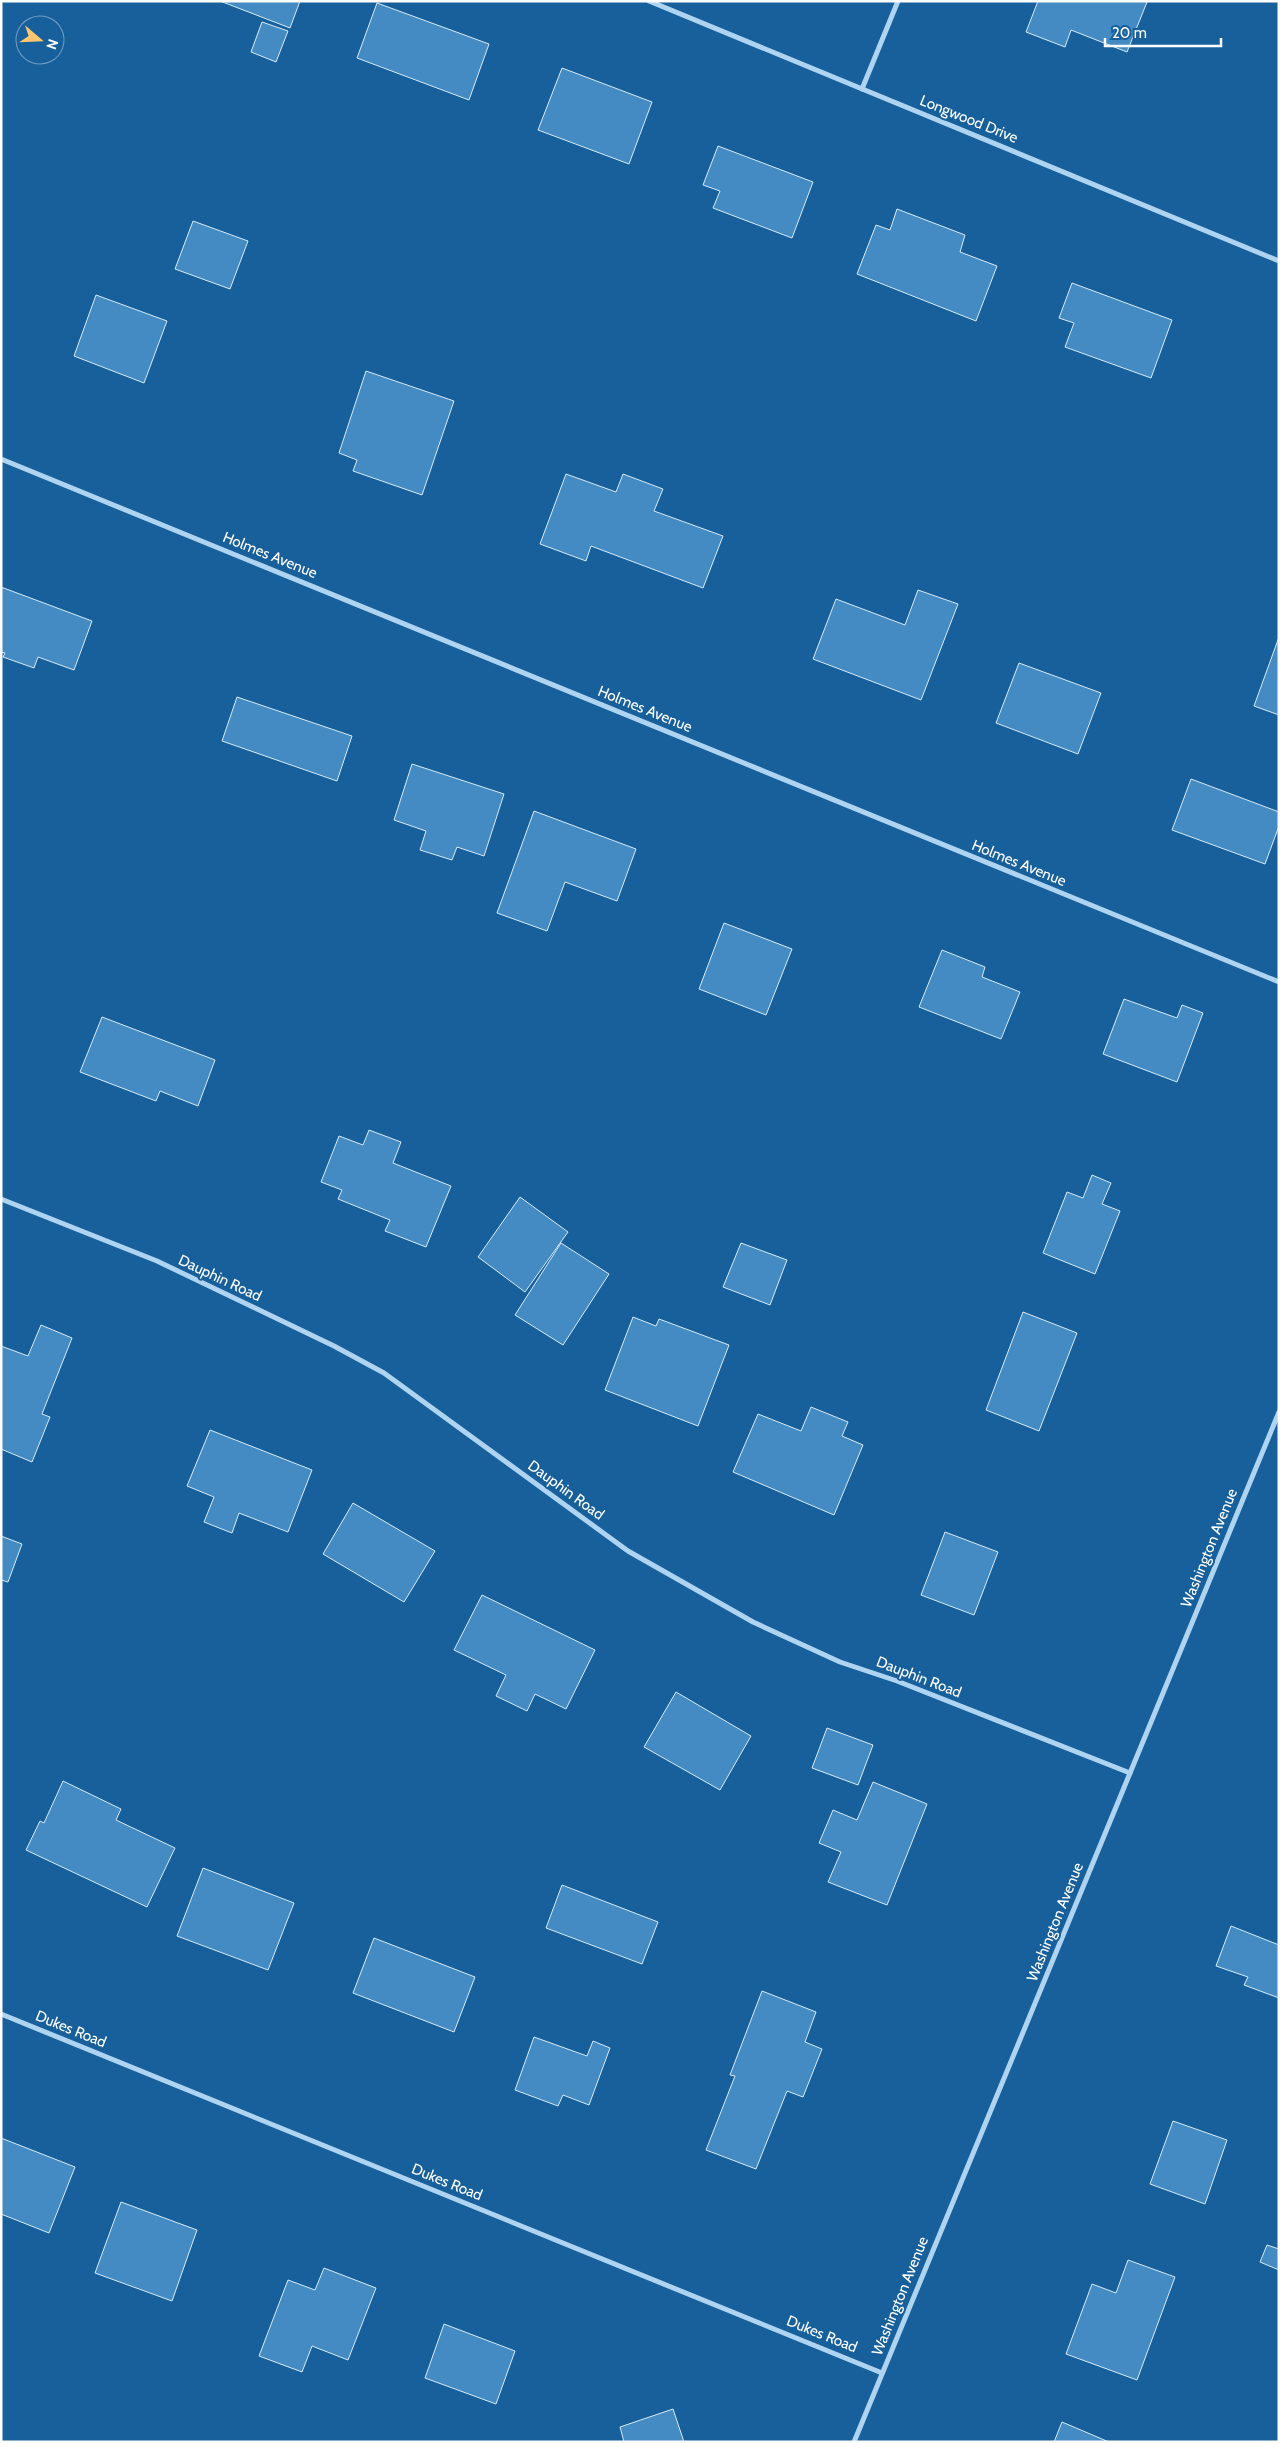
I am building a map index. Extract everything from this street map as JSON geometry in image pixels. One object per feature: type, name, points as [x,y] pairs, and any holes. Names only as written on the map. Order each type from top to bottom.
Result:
[{"type":"street","name":"Longwood Drive","points":[[649,1],[1279,262]]},
{"type":"street","points":[[862,89],[898,1]]},
{"type":"street","name":"Holmes Avenue","points":[[1,459],[1279,982]]},
{"type":"street","name":"Dauphin Road","points":[[1,1199],[156,1262],[334,1346],[384,1373],[628,1551],[752,1622],[840,1662],[897,1681],[1130,1773]]},
{"type":"street","name":"Washington Avenue","points":[[854,2442],[1279,1412]]},
{"type":"street","name":"Dukes Road","points":[[1,2014],[882,2373]]},
{"type":"building","points":[[220,1],[300,1],[290,28]]},
{"type":"building","points":[[1038,1],[1147,2],[1127,52],[1071,30],[1065,47],[1026,32]]},
{"type":"building","points":[[377,3],[489,44],[469,100],[357,58]]},
{"type":"building","points":[[262,22],[288,31],[276,62],[251,52]]},
{"type":"building","points":[[562,68],[652,102],[629,164],[538,130]]},
{"type":"building","points":[[718,146],[813,182],[792,238],[713,208],[720,191],[703,185]]},
{"type":"building","points":[[897,209],[965,235],[960,252],[997,266],[976,321],[857,274],[876,225],[890,230]]},
{"type":"building","points":[[193,221],[248,241],[230,289],[175,269]]},
{"type":"building","points":[[1072,283],[1172,320],[1151,378],[1065,347],[1074,323],[1059,318]]},
{"type":"building","points":[[96,295],[167,321],[144,383],[74,356]]},
{"type":"building","points":[[366,371],[454,401],[422,495],[353,471],[357,460],[339,453]]},
{"type":"building","points":[[566,474],[616,492],[623,474],[663,489],[654,511],[723,536],[703,588],[591,546],[586,561],[540,544]]},
{"type":"building","points":[[1,587],[92,621],[74,670],[38,657],[34,668],[3,657],[5,653],[1,652]]},
{"type":"building","points":[[918,590],[958,604],[921,700],[813,659],[836,599],[905,625]]},
{"type":"building","points":[[1279,637],[1279,715],[1254,706]]},
{"type":"building","points":[[1019,663],[1101,693],[1078,754],[996,723]]},
{"type":"building","points":[[237,697],[352,736],[337,781],[222,741]]},
{"type":"building","points":[[412,764],[504,794],[484,856],[457,847],[452,860],[420,850],[426,831],[394,820]]},
{"type":"building","points":[[1191,779],[1279,812],[1279,826],[1265,864],[1172,830]]},
{"type":"building","points":[[534,811],[636,849],[617,901],[565,882],[547,931],[497,913]]},
{"type":"building","points":[[724,923],[792,949],[766,1015],[699,989]]},
{"type":"building","points":[[942,950],[985,967],[982,977],[1020,992],[1001,1039],[919,1007]]},
{"type":"building","points":[[1124,999],[1177,1018],[1182,1005],[1203,1013],[1177,1082],[1103,1054]]},
{"type":"building","points":[[102,1017],[215,1060],[198,1106],[160,1091],[156,1101],[80,1072]]},
{"type":"building","points":[[369,1130],[401,1142],[393,1163],[451,1186],[426,1247],[385,1231],[390,1220],[338,1199],[342,1190],[321,1182],[339,1136],[363,1145]]},
{"type":"building","points":[[1092,1175],[1111,1183],[1102,1204],[1120,1211],[1095,1274],[1043,1253],[1067,1192],[1083,1198]]},
{"type":"building","points":[[520,1197],[568,1232],[525,1292],[478,1257]]},
{"type":"building","points":[[561,1243],[609,1274],[563,1345],[515,1315]]},
{"type":"building","points":[[741,1243],[787,1260],[770,1305],[723,1287]]},
{"type":"building","points":[[1023,1312],[1077,1333],[1039,1431],[986,1410]]},
{"type":"building","points":[[633,1317],[656,1326],[659,1319],[729,1345],[698,1426],[605,1390]]},
{"type":"building","points":[[41,1325],[72,1338],[42,1414],[50,1417],[32,1462],[1,1449],[1,1346],[28,1356]]},
{"type":"building","points":[[811,1407],[848,1422],[842,1436],[863,1445],[834,1515],[733,1472],[758,1414],[801,1431]]},
{"type":"building","points":[[210,1430],[312,1470],[288,1532],[239,1513],[232,1533],[204,1522],[214,1497],[187,1486]]},
{"type":"building","points":[[353,1503],[435,1551],[404,1602],[323,1554]]},
{"type":"building","points":[[945,1532],[998,1552],[974,1615],[921,1595]]},
{"type":"building","points":[[1,1536],[22,1544],[8,1582],[1,1580]]},
{"type":"building","points":[[482,1595],[595,1650],[566,1709],[535,1694],[527,1711],[496,1696],[506,1675],[454,1650]]},
{"type":"building","points":[[676,1692],[751,1736],[720,1790],[644,1747]]},
{"type":"building","points":[[827,1728],[873,1745],[858,1785],[812,1768]]},
{"type":"building","points":[[63,1781],[121,1809],[116,1820],[175,1848],[147,1907],[26,1850],[40,1821],[44,1823]]},
{"type":"building","points":[[873,1782],[927,1804],[887,1905],[828,1882],[841,1852],[819,1843],[833,1810],[857,1820]]},
{"type":"building","points":[[203,1868],[294,1903],[268,1970],[177,1936]]},
{"type":"building","points":[[562,1885],[658,1922],[642,1964],[546,1928]]},
{"type":"building","points":[[1231,1926],[1279,1945],[1279,1998],[1244,1985],[1248,1977],[1216,1966]]},
{"type":"building","points":[[374,1938],[475,1977],[454,2032],[353,1993]]},
{"type":"building","points":[[762,1991],[816,2012],[805,2042],[822,2049],[803,2097],[787,2091],[756,2169],[706,2150],[735,2076],[730,2075]]},
{"type":"building","points":[[534,2037],[587,2056],[593,2041],[610,2048],[589,2105],[563,2095],[558,2106],[515,2090]]},
{"type":"building","points":[[1173,2121],[1227,2140],[1205,2204],[1150,2184]]},
{"type":"building","points":[[1,2138],[75,2167],[49,2233],[1,2214]]},
{"type":"building","points":[[121,2202],[197,2230],[172,2301],[95,2273]]},
{"type":"building","points":[[1267,2245],[1279,2249],[1279,2270],[1260,2262]]},
{"type":"building","points":[[1128,2260],[1175,2277],[1137,2380],[1066,2354],[1092,2284],[1116,2293]]},
{"type":"building","points":[[324,2268],[376,2288],[348,2360],[312,2346],[302,2372],[259,2356],[288,2280],[315,2290]]},
{"type":"building","points":[[444,2324],[515,2351],[496,2404],[425,2378]]},
{"type":"building","points":[[673,2409],[684,2442],[624,2442],[620,2427]]},
{"type":"building","points":[[1062,2422],[1109,2442],[1054,2442]]}]
